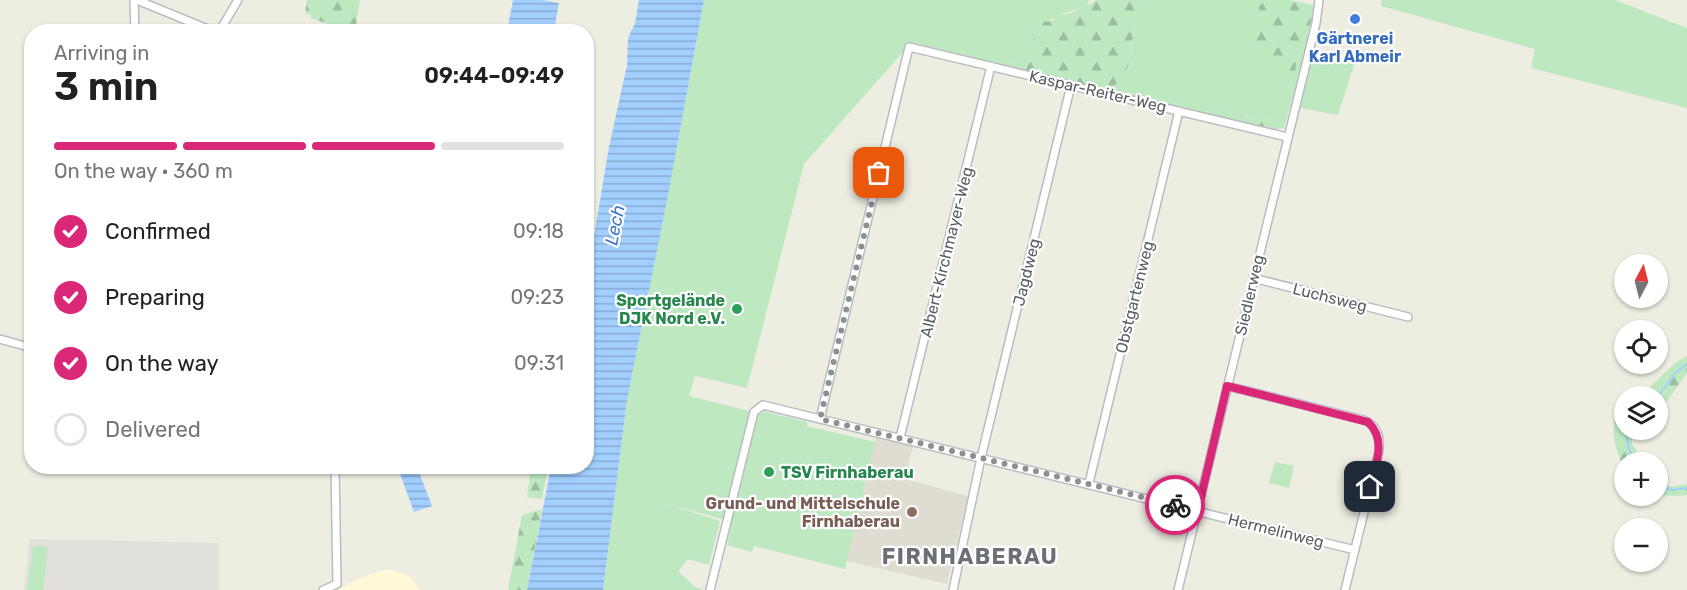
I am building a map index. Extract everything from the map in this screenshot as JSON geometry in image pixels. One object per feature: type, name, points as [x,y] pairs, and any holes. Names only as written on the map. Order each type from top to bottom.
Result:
[{"type":"street","points":[[135,24],[136,0],[197,24]]},
{"type":"street","points":[[222,24],[238,0]]},
{"type":"street","name":"Siedlerweg","points":[[1178,590],[1316,23],[1319,0]]},
{"type":"street","name":"Kaspar-Reiter-Weg","points":[[820,419],[909,47],[1287,137]]},
{"type":"street","name":"Albert-Kirchmayer-Weg","points":[[900,438],[991,66]]},
{"type":"street","name":"Jagdweg","points":[[953,590],[981,458],[1071,85]]},
{"type":"street","name":"Obstgartenweg","points":[[1089,483],[1179,111]]},
{"type":"street","name":"Luchsweg","points":[[1253,278],[1408,317]]},
{"type":"street","points":[[0,339],[24,346]]},
{"type":"street","points":[[1227,386],[1364,420],[1376,429],[1380,439],[1379,451],[1345,590]]},
{"type":"street","name":"Hermelinweg","points":[[710,590],[754,412],[763,405],[1355,550]]},
{"type":"street","points":[[323,590],[337,584],[335,474]]},
{"type":"shaded area","name":"Grund- und Mittelschule Firnhaberau","points":[[876,437],[913,446],[905,479],[968,496],[947,584],[847,561]]},
{"type":"shaded area","points":[[30,539],[219,543],[219,590],[24,590]]},
{"type":"shaded area","points":[[388,569],[409,576],[420,590],[337,590],[363,577]]},
{"type":"green space","points":[[307,0],[360,0],[356,24],[328,24],[311,18],[311,15],[305,13]]},
{"type":"green space","points":[[704,0],[1089,0],[1087,6],[1049,21],[1038,22],[1033,43],[1022,52],[1020,61],[1014,63],[1002,59],[997,64],[909,45],[804,164],[747,388],[695,376],[689,396],[761,414],[762,411],[807,422],[807,426],[875,442],[845,569],[754,546],[752,552],[727,545],[732,522],[664,503],[720,521],[709,565],[688,559],[678,571],[695,587],[704,590],[603,590],[627,400]]},
{"type":"green space","points":[[1095,0],[1141,0],[1131,21],[1135,32],[1129,62],[1113,91],[997,64],[1002,59],[1014,63],[1020,61],[1021,52],[1033,43],[1038,22],[1053,21],[1056,16],[1071,13]]},
{"type":"green space","points":[[1141,0],[1264,0],[1259,7],[1259,23],[1294,74],[1300,56],[1304,56],[1284,128],[1279,129],[1268,118],[1247,117],[1227,107],[1217,110],[1217,116],[1113,91],[1115,84],[1130,62],[1135,32],[1131,21]]},
{"type":"green space","points":[[1264,0],[1288,0],[1314,5],[1304,56],[1300,57],[1296,64],[1295,74],[1252,49],[1255,35],[1250,29],[1253,24],[1259,23],[1259,7]]},
{"type":"green space","points":[[1382,0],[1615,0],[1687,28],[1687,108],[1531,68],[1535,49],[1381,6]]},
{"type":"green space","points":[[1311,51],[1355,62],[1338,115],[1295,107]]},
{"type":"green space","points":[[1227,107],[1246,117],[1268,118],[1279,129],[1217,116],[1217,110]]},
{"type":"green space","points":[[1687,356],[1687,373],[1668,400],[1668,386],[1652,386],[1664,374],[1668,374],[1668,370]]},
{"type":"green space","points":[[1614,440],[1632,440],[1637,452],[1618,452]]},
{"type":"green space","points":[[1275,462],[1294,466],[1289,488],[1269,483]]},
{"type":"green space","points":[[530,474],[547,474],[542,499],[527,497]]},
{"type":"green space","points":[[1687,484],[1687,495],[1668,496],[1668,486]]},
{"type":"green space","points":[[542,509],[527,590],[508,590],[522,515]]},
{"type":"green space","points":[[33,546],[48,547],[43,590],[27,590]]},
{"type":"water","points":[[513,0],[542,0],[559,3],[555,24],[508,24]]},
{"type":"water","name":"Lech","points":[[639,0],[704,0],[627,400],[603,590],[527,590],[550,474],[594,474],[594,236],[609,147],[627,65],[628,38],[635,23]]},
{"type":"water","points":[[400,474],[420,474],[432,506],[414,512]]},
{"type":"waterway","points":[[1666,386],[1675,373],[1687,364]]},
{"type":"waterway","points":[[1627,440],[1630,452]]},
{"type":"waterway","points":[[1668,489],[1687,488]]},
{"type":"way so far","points":[[879,173],[820,419],[1175,505]]},
{"type":"place","name":"Gärtnerei Karl Abmeir","points":[[1355,19]]},
{"type":"place","name":"Sportgelände DJK Nord e.V.","points":[[737,309]]},
{"type":"place","name":"TSV Firnhaberau","points":[[769,472]]},
{"type":"place","name":"Grund- und Mittelschule Firnhaberau","points":[[912,512]]},
{"type":"district","name":"FIRNHABERAU","points":[[970,556]]},
{"type":"route","points":[[1175,505],[1198,510],[1227,386],[1368,422],[1376,429],[1380,439],[1370,487]]}]
